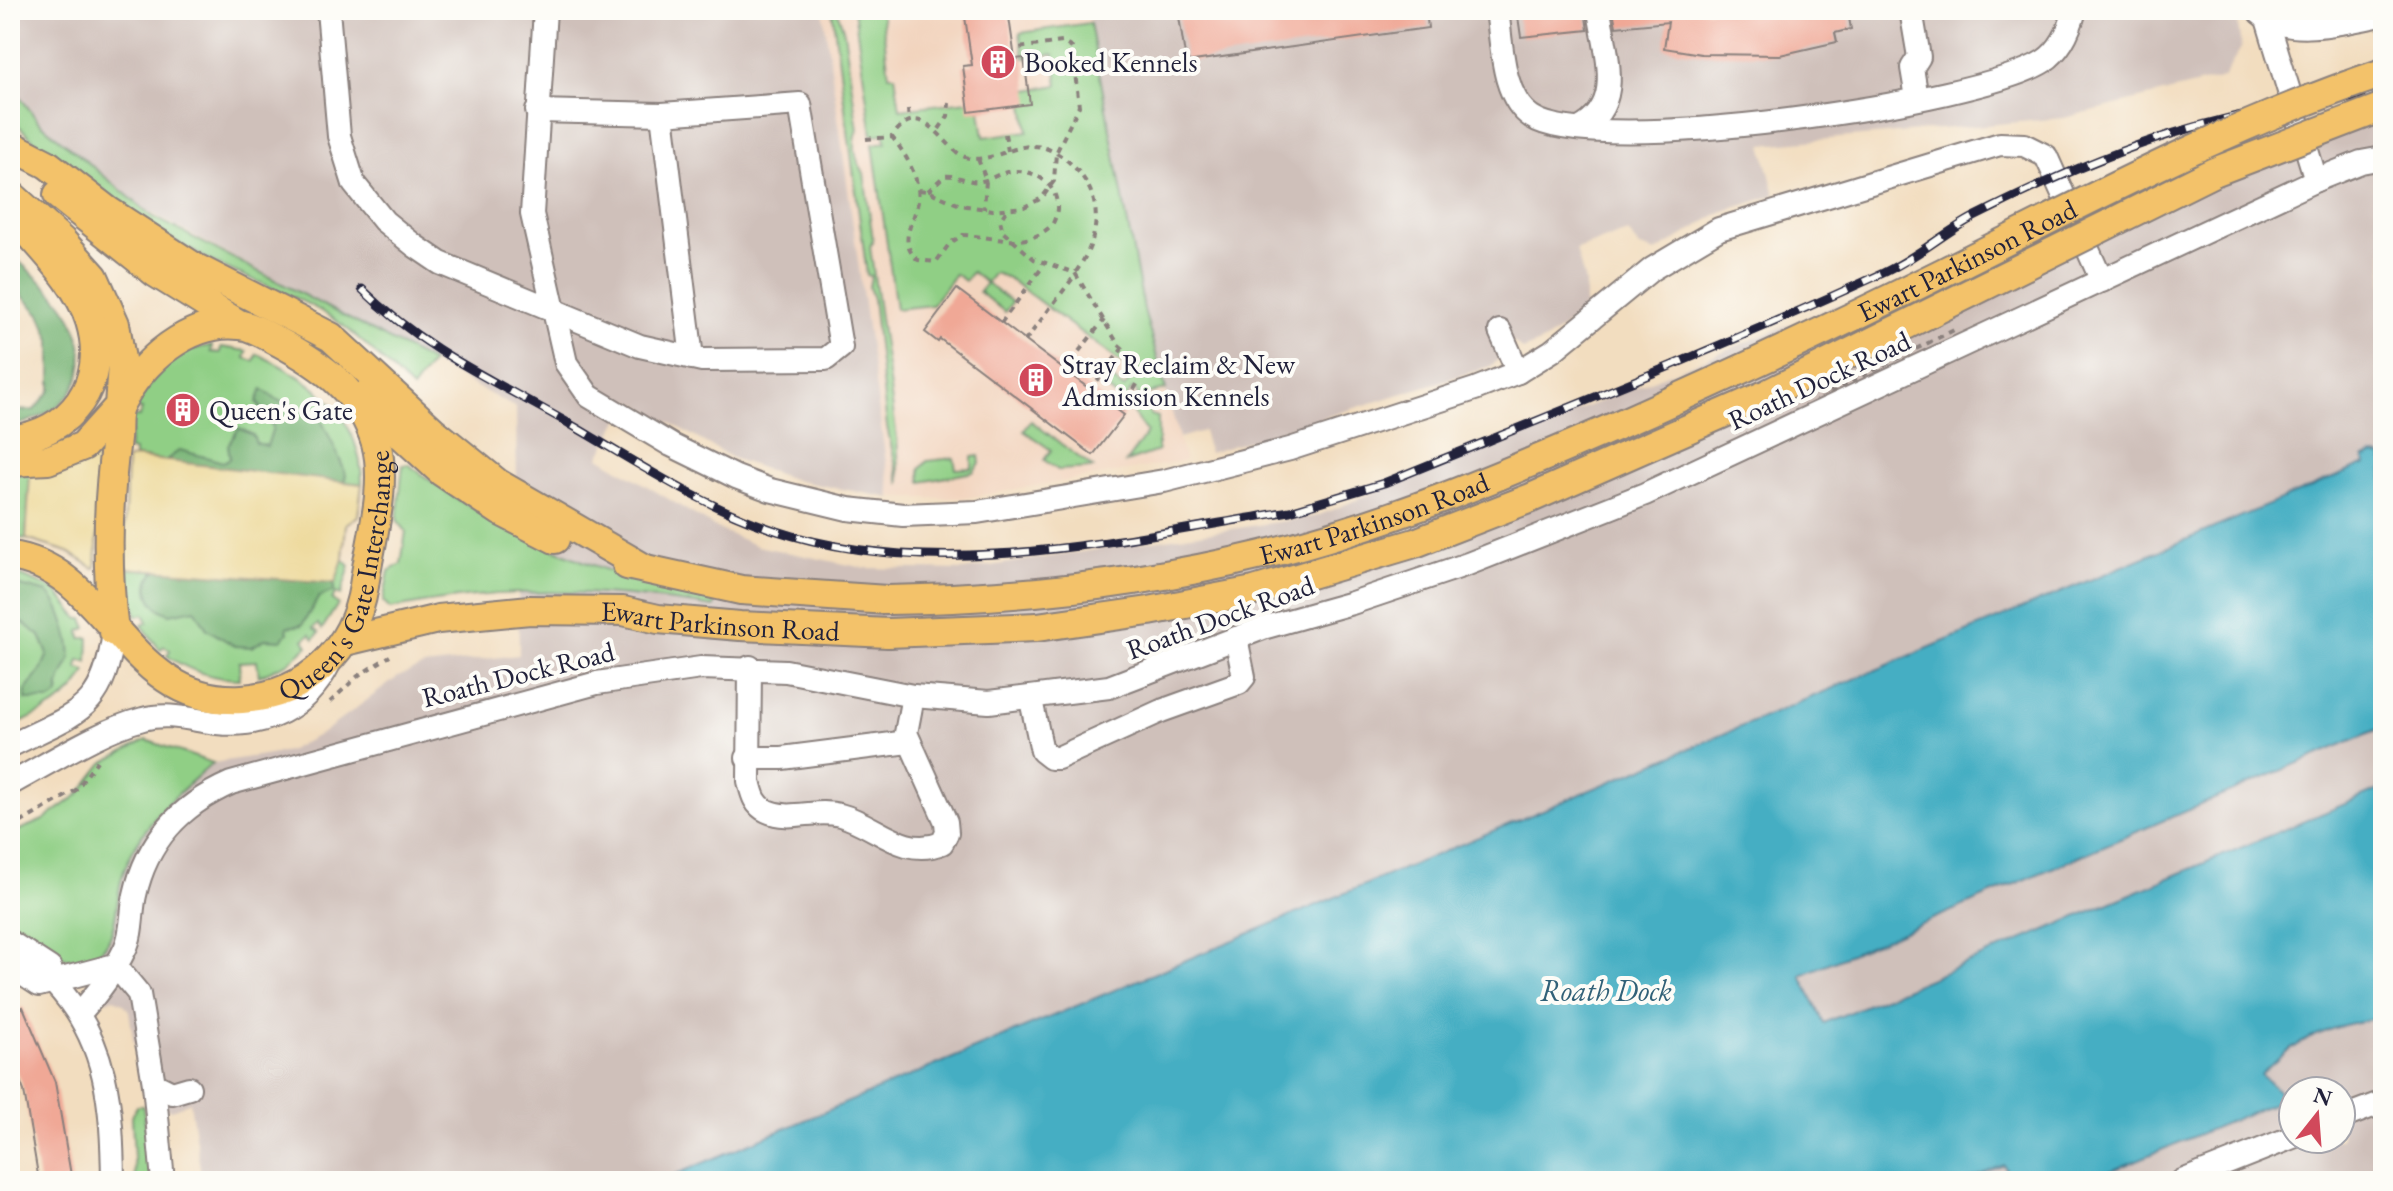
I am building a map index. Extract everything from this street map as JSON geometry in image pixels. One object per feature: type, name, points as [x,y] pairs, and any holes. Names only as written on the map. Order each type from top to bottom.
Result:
[{"type":"main road","name":"Ewart Parkinson Road","points":[[339,380],[442,472],[500,511],[596,558],[741,590],[798,597],[887,600],[1047,592],[1164,575],[1313,541],[1421,506],[1520,468],[1748,366],[2213,139],[2271,113],[2383,73]]},
{"type":"main road","name":"Ewart Parkinson Road","points":[[339,650],[438,619],[530,610],[623,611],[658,619],[740,626],[888,633],[1037,627],[1149,611],[1254,591],[1415,543],[1531,498],[1765,395],[2214,172],[2383,107]]},
{"type":"main road","points":[[10,145],[47,164],[120,220],[194,267],[331,337],[434,432],[497,483],[644,568]]},
{"type":"main road","name":"Queen's Gate Interchange","points":[[10,151],[120,245],[240,325],[308,358],[339,380],[369,425],[376,444],[380,478],[356,622],[339,650],[300,684],[246,699],[211,698],[195,694],[155,673],[61,575],[38,562],[10,556]]},
{"type":"main road","points":[[10,194],[62,241],[104,295],[121,348],[107,551],[114,632]]},
{"type":"main road","points":[[10,211],[50,257],[90,321],[93,373],[86,396],[66,421],[41,435],[10,440]]},
{"type":"main road","points":[[10,462],[48,460],[83,446],[119,406],[148,364],[174,343],[198,332],[240,325]]},
{"type":"street","points":[[328,10],[339,136],[354,184],[384,221],[440,263],[640,346],[692,358],[826,359],[841,347],[800,104],[662,114],[537,111]]},
{"type":"street","points":[[545,10],[532,214],[566,363],[578,383],[589,396],[620,416],[701,461],[770,490],[848,509],[903,515],[977,512],[1213,472],[1360,428],[1518,372],[1573,336],[1652,269],[1719,229],[2000,144],[2024,145],[2046,156],[2102,281]]},
{"type":"street","points":[[1497,10],[1510,87],[1519,106],[1532,117],[1556,128],[1579,129],[1710,129],[1799,120],[1917,98],[2022,72],[2046,60],[2065,37],[2075,10]]},
{"type":"street","points":[[1579,129],[1596,120],[1606,107],[1609,86],[1599,10]]},
{"type":"street","points":[[1911,10],[1919,57],[1912,68],[1917,98]]},
{"type":"street","points":[[2262,14],[2296,26],[2383,15]]},
{"type":"street","points":[[2262,14],[2316,180]]},
{"type":"street","points":[[662,114],[692,358]]},
{"type":"street","name":"Roath Dock Road","points":[[79,1014],[111,977],[129,937],[134,897],[146,861],[171,822],[206,795],[271,771],[597,683],[701,668],[750,667],[913,696],[989,702],[1031,700],[1129,682],[1236,638],[1410,584],[1645,494],[2316,180],[2361,162],[2383,158]]},
{"type":"street","points":[[10,227],[50,257]]},
{"type":"street","points":[[1500,331],[1518,372]]},
{"type":"street","points":[[10,746],[65,718],[91,700],[105,680],[114,632]]},
{"type":"street","points":[[1031,700],[1042,751],[1051,758],[1058,758],[1161,711],[1239,683],[1244,677],[1236,638]]},
{"type":"street","points":[[10,784],[148,717],[174,716],[237,723],[286,711],[312,693],[339,650]]},
{"type":"street","points":[[750,667],[747,758],[752,797],[762,809],[785,815],[839,814],[889,841],[930,848],[942,843],[947,833],[946,822],[908,742],[906,733],[913,696]]},
{"type":"street","points":[[747,758],[782,758],[908,742]]},
{"type":"street","points":[[10,942],[50,968],[54,983],[79,1014],[96,1046],[109,1089],[113,1181]]},
{"type":"street","points":[[10,966],[39,985],[115,965],[139,994],[154,1084],[163,1181]]},
{"type":"street","points":[[154,1084],[172,1093],[189,1088]]},
{"type":"street","points":[[2357,1112],[2383,1102]]},
{"type":"street","points":[[2182,1181],[2277,1143]]},
{"type":"path","points":[[919,190],[960,205],[1008,209],[1034,203],[1051,186],[1056,153],[1079,106],[1072,48],[1062,42],[1018,48]]},
{"type":"path","points":[[938,130],[948,116],[949,103]]},
{"type":"path","points":[[908,109],[909,123]]},
{"type":"path","points":[[909,123],[938,130],[953,151],[978,159],[1031,146],[1056,153],[1083,176],[1096,206],[1090,250],[1025,341]]},
{"type":"path","points":[[866,139],[892,137],[909,123]]},
{"type":"path","points":[[1005,134],[1008,151]]},
{"type":"path","points":[[892,137],[907,158],[919,190],[907,238],[909,250],[918,260],[936,262],[950,243],[963,235],[1004,242],[1034,235],[1052,225],[1058,203],[1051,186],[1041,178],[1020,171],[981,182],[944,176],[928,191]]},
{"type":"path","points":[[978,159],[986,180],[984,209]]},
{"type":"path","points":[[1008,209],[1000,226],[1011,240],[1044,265],[1075,273],[1122,349],[1137,361],[1140,374],[1131,399],[1120,413]]},
{"type":"path","points":[[1001,323],[1044,265]]},
{"type":"path","points":[[1064,370],[1104,320]]},
{"type":"path","points":[[1090,390],[1122,349]]},
{"type":"path","points":[[320,709],[359,675],[394,654]]},
{"type":"path","points":[[10,829],[76,790],[101,757]]},
{"type":"shaded area","points":[[10,10],[823,10],[891,498],[798,481],[732,458],[630,400],[599,457],[718,529],[757,546],[864,568],[963,570],[1317,516],[1835,306],[1957,286],[2245,141],[2302,141],[2383,113],[2383,1181],[202,1181],[190,1102],[172,1110],[163,1108],[141,1091],[129,1011],[113,998],[106,1001],[89,957],[54,954],[10,929],[10,834],[43,820],[78,795],[103,763],[146,740],[213,763],[288,751],[324,732],[398,677],[424,666],[519,655],[516,408],[133,203],[38,121],[10,83]]},
{"type":"shaded area","points":[[823,10],[1088,10],[1144,310],[1185,461],[965,498],[891,498]]},
{"type":"shaded area","points":[[1088,10],[2236,10],[2241,48],[2223,78],[2064,118],[1762,145],[1775,195],[1721,212],[1656,252],[1640,247],[1628,232],[1576,249],[1585,282],[1585,305],[1579,315],[1546,340],[1523,350],[1512,341],[1492,333],[1499,359],[1491,366],[1209,453],[1203,431],[1179,438],[1144,311]]},
{"type":"green space","points":[[832,10],[837,10],[844,32],[858,130],[855,152],[864,173],[873,240],[870,247],[897,438],[900,484],[887,427],[873,299],[869,287],[871,276],[867,275]]},
{"type":"green space","points":[[854,10],[881,10],[889,75],[895,75],[900,109],[968,101],[980,110],[984,137],[1028,131],[1024,104],[1028,90],[1058,85],[1054,54],[1024,58],[1020,33],[1090,23],[1144,310],[1166,390],[1141,395],[1151,415],[1158,417],[1158,451],[1126,462],[1147,433],[1131,411],[1138,393],[1132,389],[1124,402],[1100,383],[1106,375],[1124,388],[1135,373],[1008,278],[994,273],[986,283],[972,272],[965,281],[955,274],[932,305],[896,309],[873,144],[886,142],[885,134],[872,135]]},
{"type":"green space","points":[[10,83],[38,121],[152,216],[432,362],[412,389],[368,346],[332,318],[213,262],[133,215],[79,178],[10,117]]},
{"type":"green space","points":[[10,253],[46,286],[70,315],[81,347],[81,365],[78,380],[59,405],[45,414],[10,427],[10,411],[34,410],[51,390],[51,340],[40,314],[10,283]]},
{"type":"green space","points":[[986,283],[1012,302],[1005,312],[979,292]]},
{"type":"green space","points":[[212,346],[211,352],[220,353],[221,347],[247,351],[245,358],[254,361],[257,354],[315,388],[343,419],[353,438],[360,460],[362,484],[134,457],[134,451],[128,450],[133,417],[139,417],[142,409],[136,408],[149,386],[175,358],[198,348]]},
{"type":"green space","points":[[262,389],[277,400],[317,413],[346,475],[343,487],[164,472],[166,460],[180,450],[223,462],[230,458],[228,445],[239,428],[253,435],[256,443],[267,446],[273,427],[257,402]]},
{"type":"green space","points":[[1031,421],[1093,468],[1058,470],[1044,460],[1051,450],[1024,431]]},
{"type":"green space","points":[[979,456],[980,463],[973,472],[921,482],[920,469],[927,461],[954,458],[956,469],[972,468],[972,457]]},
{"type":"green space","points":[[408,464],[479,512],[554,550],[634,579],[716,602],[714,607],[632,596],[552,592],[473,596],[390,609],[383,602],[389,571],[401,564],[406,531],[397,520],[403,465]]},
{"type":"green space","points":[[30,473],[26,539],[10,536],[10,474]]},
{"type":"green space","points":[[343,559],[350,566],[341,595],[335,593],[332,600],[338,604],[322,629],[318,624],[313,628],[319,633],[314,639],[310,634],[304,640],[308,646],[288,663],[259,676],[257,661],[239,662],[240,679],[202,673],[167,656],[170,650],[164,646],[160,650],[142,625],[148,622],[144,614],[137,616],[123,568],[335,583]]},
{"type":"green space","points":[[164,565],[334,579],[334,591],[319,597],[302,625],[287,627],[288,633],[282,640],[265,639],[252,647],[235,646],[207,629],[195,609],[170,614],[155,605],[148,584],[156,570]]},
{"type":"green space","points":[[10,571],[55,590],[79,619],[83,619],[87,628],[80,631],[81,638],[89,638],[88,662],[79,660],[77,668],[86,671],[73,691],[54,706],[10,728],[10,701],[22,696],[10,646]]},
{"type":"green space","points":[[10,586],[48,593],[65,624],[70,659],[58,695],[51,700],[26,700],[26,690],[48,654],[40,636],[10,613]]},
{"type":"green space","points":[[146,740],[213,763],[171,800],[137,843],[122,877],[115,920],[103,949],[84,959],[61,957],[10,929],[10,834],[43,820],[78,795],[103,763]]},
{"type":"green space","points":[[136,1106],[143,1106],[152,1181],[135,1181],[132,1117]]},
{"type":"sand","points":[[102,444],[94,568],[68,552],[26,539],[30,473],[69,465]]},
{"type":"sand","points":[[134,457],[362,484],[358,516],[346,524],[343,559],[335,583],[123,568],[127,460]]},
{"type":"water","name":"Roath Dock","points":[[2373,455],[2383,457],[2383,727],[1801,975],[1824,1023],[2383,788],[2383,1018],[2349,1024],[2316,1035],[2273,1063],[2261,1075],[2277,1090],[2277,1102],[2087,1181],[2011,1181],[2004,1165],[1965,1181],[660,1181],[2366,464],[2364,458]]},
{"type":"building","name":"Booked Kennels","points":[[964,10],[1008,10],[1015,59],[1024,58],[1030,104],[969,112],[963,66],[972,65]]},
{"type":"building","points":[[1178,10],[1426,10],[1428,28],[1186,62]]},
{"type":"building","points":[[1517,10],[1585,10],[1588,30],[1521,37]]},
{"type":"building","points":[[1613,10],[1830,10],[1831,16],[1848,12],[1851,29],[1835,33],[1837,42],[1780,55],[1701,54],[1664,48],[1668,22],[1616,27]]},
{"type":"building","name":"Stray Reclaim & New Admission Kennels","points":[[957,289],[1124,415],[1093,455],[940,339],[938,342],[925,332]]},
{"type":"building","points":[[23,1007],[55,1082],[72,1181],[39,1181],[24,1091],[10,1055],[10,1014]]},
{"type":"railway","points":[[362,289],[411,330],[462,364],[669,482],[747,520],[836,546],[901,554],[966,555],[1032,551],[1290,511],[1384,483],[1820,302],[1893,268],[1974,217],[2122,151],[2224,119],[2276,108],[2383,96]]},
{"type":"place","name":"Booked Kennels","points":[[998,62]]},
{"type":"place","name":"Stray Reclaim & New Admission Kennels","points":[[1036,380]]},
{"type":"place","name":"Queen's Gate","points":[[183,410]]}]
